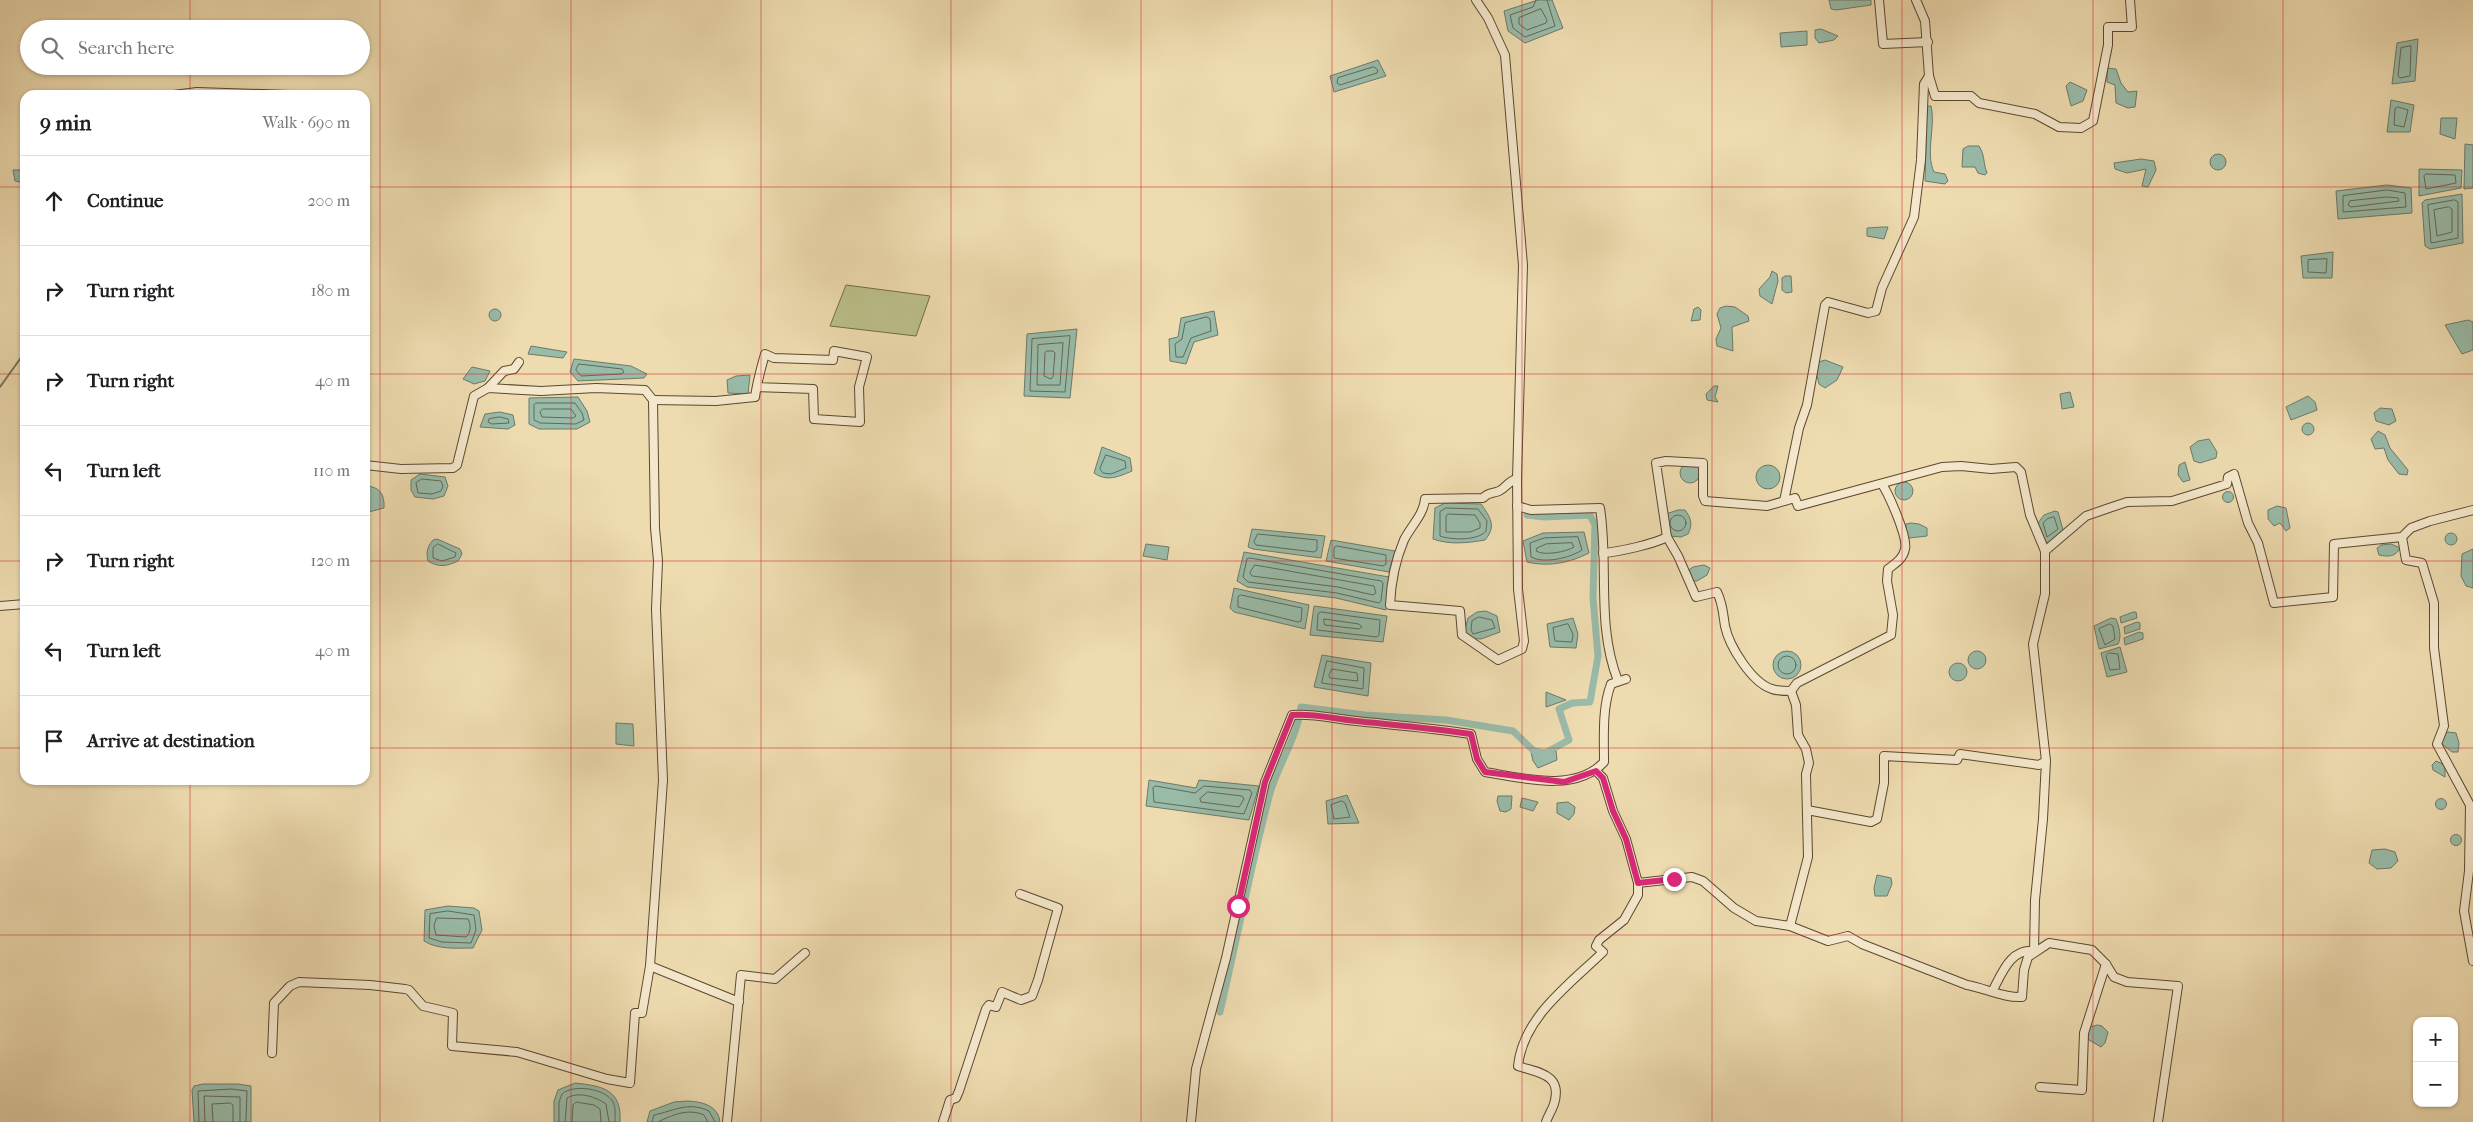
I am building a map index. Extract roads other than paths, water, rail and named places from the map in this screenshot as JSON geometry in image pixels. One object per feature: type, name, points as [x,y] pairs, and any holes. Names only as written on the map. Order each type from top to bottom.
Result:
[{"type":"street","points":[[1476,0],[1488,18],[1505,55],[1523,265],[1517,479],[1518,589],[1524,641],[1522,649],[1498,660],[1462,635],[1460,611],[1390,605],[1396,560],[1405,539],[1424,506],[1425,499],[1483,498],[1489,493],[1500,491],[1509,481],[1517,479]]},
{"type":"street","points":[[1880,0],[1883,44],[1928,42]]},
{"type":"street","points":[[1916,0],[1925,20],[1929,76],[1935,96],[1971,96],[1979,103],[2035,114],[2059,127],[2081,128],[2093,122],[2108,45],[2108,28],[2132,27],[2130,0]]},
{"type":"street","points":[[1784,501],[1799,428],[1807,405],[1825,305],[1828,302],[1868,312],[1876,311],[1882,288],[1914,217],[1921,160],[1924,84],[1929,76]]},
{"type":"street","points":[[652,400],[716,401],[755,397],[757,387],[765,354],[774,358],[833,360],[834,351],[867,357],[859,388],[860,422],[814,419],[813,389],[757,387]]},
{"type":"street","points":[[370,466],[401,470],[453,468],[457,465],[474,396],[488,388],[504,371],[514,369],[520,362]]},
{"type":"street","points":[[272,1053],[274,1003],[290,986],[299,982],[383,986],[409,990],[423,1006],[453,1013],[452,1046],[517,1052],[607,1079],[630,1083],[635,1013],[642,1013],[650,966],[663,780],[656,609],[658,561],[654,528],[652,400],[645,390],[488,388]]},
{"type":"street","points":[[1791,691],[1770,689],[1747,670],[1733,648],[1725,627],[1722,602],[1717,592],[1696,597],[1678,556],[1666,537],[1656,463],[1666,461],[1703,463],[1702,496],[1705,502],[1767,506],[1795,498],[1798,506],[1942,467],[1961,466],[1991,469],[2016,467],[2021,472],[2030,515],[2044,551],[2045,594],[2033,644],[2046,761],[2043,819],[2035,900],[2034,951]]},
{"type":"street","points":[[2044,551],[2086,516],[2127,502],[2172,502],[2227,484],[2228,477],[2234,474],[2248,523],[2258,543],[2274,603],[2333,597],[2334,544],[2402,537],[2411,528],[2473,510]]},
{"type":"street","points":[[1791,691],[1798,683],[1891,634],[1893,615],[1887,581],[1888,568],[1902,559],[1906,547],[1890,497],[1882,484]]},
{"type":"street","points":[[1518,506],[1531,510],[1600,508],[1602,579],[1610,660],[1618,681]]},
{"type":"street","points":[[1602,553],[1616,552],[1646,543],[1655,544],[1666,537]]},
{"type":"street","points":[[2402,537],[2406,560],[2422,562],[2434,603],[2434,648],[2444,726],[2438,744],[2470,805],[2469,871],[2464,911],[2473,961]]},
{"type":"street","points":[[0,606],[20,604]]},
{"type":"street","points":[[1191,1122],[1196,1069],[1226,958],[1265,782],[1292,715],[1309,714],[1471,734],[1477,759],[1485,772],[1564,782],[1596,771],[1604,762],[1607,694],[1611,684],[1626,678]]},
{"type":"street","points":[[1790,926],[1808,857],[1806,774],[1809,763],[1806,749],[1798,735],[1796,705],[1791,691]]},
{"type":"street","points":[[1807,810],[1871,822],[1877,819],[1884,783],[1884,756],[1957,760],[1960,754],[2039,764],[2046,761]]},
{"type":"street","points":[[1546,1122],[1554,1107],[1557,1089],[1553,1080],[1538,1070],[1518,1066],[1519,1051],[1534,1023],[1546,1008],[1603,952],[1596,946],[1599,940],[1624,920],[1638,895],[1638,883],[1626,839],[1613,811],[1603,778],[1596,771]]},
{"type":"street","points":[[1638,883],[1692,877],[1703,881],[1734,908],[1756,921],[1790,926],[1828,940],[1848,936],[1862,944],[1966,985],[1993,990],[2011,998],[2022,997],[2024,970],[2028,957],[2034,951],[2049,943],[2092,950],[2106,964],[2114,977],[2127,982],[2178,986],[2158,1122]]},
{"type":"street","points":[[943,1122],[950,1100],[956,1098],[959,1091],[986,1008],[989,1005],[996,1007],[1002,992],[1021,1000],[1032,996],[1038,980],[1058,908],[1020,894]]},
{"type":"street","points":[[1993,990],[2011,958],[2026,950],[2034,951]]},
{"type":"street","points":[[728,1122],[741,975],[775,979],[805,953]]},
{"type":"street","points":[[2040,1087],[2082,1090],[2084,1033],[2106,964]]},
{"type":"street","points":[[650,966],[739,1002]]},
{"type":"water","points":[[1538,0],[1552,0],[1563,28],[1525,43],[1508,31],[1504,11]]},
{"type":"water","points":[[1829,0],[1871,0],[1871,5],[1836,10],[1831,9]]},
{"type":"water","points":[[1821,29],[1838,36],[1834,40],[1819,43],[1815,38],[1815,30]]},
{"type":"water","points":[[1807,31],[1807,45],[1781,47],[1780,33]]},
{"type":"water","points":[[2418,39],[2415,81],[2392,84],[2397,43]]},
{"type":"water","points":[[1378,60],[1386,76],[1334,92],[1330,76]]},
{"type":"water","points":[[2107,68],[2116,69],[2121,83],[2128,92],[2137,91],[2135,107],[2128,108],[2116,103],[2115,85],[2107,82]]},
{"type":"water","points":[[2070,82],[2087,90],[2083,101],[2071,106],[2066,86]]},
{"type":"water","points":[[2391,100],[2414,105],[2410,132],[2387,132]]},
{"type":"water","points":[[1927,106],[1931,106],[1932,114],[1931,164],[1934,172],[1945,174],[1948,181],[1945,184],[1925,181]]},
{"type":"water","points":[[2441,118],[2457,118],[2455,139],[2440,134]]},
{"type":"water","points":[[2465,144],[2473,145],[2473,188],[2464,189]]},
{"type":"water","points":[[1968,146],[1979,146],[1987,173],[1985,175],[1978,173],[1975,167],[1962,167],[1963,149]]},
{"type":"water","points":[[2218,154],[2224,156],[2226,162],[2224,168],[2218,170],[2212,168],[2210,162],[2212,156]]},
{"type":"water","points":[[2141,159],[2154,161],[2156,170],[2148,187],[2142,186],[2146,169],[2127,173],[2115,169],[2114,163]]},
{"type":"water","points":[[2419,169],[2462,170],[2461,188],[2419,196]]},
{"type":"water","points":[[13,170],[20,170],[20,182],[15,181]]},
{"type":"water","points":[[2387,185],[2411,188],[2412,213],[2338,219],[2336,191]]},
{"type":"water","points":[[2462,194],[2463,243],[2430,249],[2425,246],[2422,203],[2425,200]]},
{"type":"water","points":[[1888,227],[1884,239],[1867,236],[1867,228]]},
{"type":"water","points":[[2333,252],[2332,278],[2303,278],[2301,256]]},
{"type":"water","points":[[1772,271],[1777,274],[1778,281],[1772,304],[1760,296],[1759,289],[1770,277]]},
{"type":"water","points":[[1791,276],[1792,292],[1786,293],[1782,290],[1782,278]]},
{"type":"water","points":[[1726,306],[1735,307],[1748,316],[1749,321],[1732,327],[1733,351],[1717,346],[1716,339],[1721,328],[1717,314],[1720,308]]},
{"type":"water","points":[[1698,307],[1701,310],[1700,320],[1691,321],[1694,309]]},
{"type":"water","points":[[493,309],[497,309],[501,315],[497,321],[493,321],[489,317],[489,313]]},
{"type":"water","points":[[1214,311],[1218,335],[1194,342],[1186,364],[1170,361],[1169,339],[1178,337],[1181,318]]},
{"type":"water","points":[[2468,320],[2473,322],[2473,350],[2462,354],[2445,325]]},
{"type":"water","points":[[1077,329],[1070,398],[1024,396],[1027,334]]},
{"type":"water","points":[[531,346],[567,352],[563,358],[528,354]]},
{"type":"water","points":[[574,359],[631,366],[647,374],[644,378],[578,381],[570,372]]},
{"type":"water","points":[[1825,360],[1843,367],[1837,380],[1825,388],[1819,384],[1816,371],[1819,362]]},
{"type":"water","points":[[472,367],[490,371],[485,381],[474,384],[463,379]]},
{"type":"water","points":[[750,375],[748,394],[728,393],[727,380],[736,376]]},
{"type":"water","points":[[1714,386],[1718,386],[1715,397],[1718,402],[1707,400],[1706,394]]},
{"type":"water","points":[[2070,392],[2074,407],[2062,409],[2060,394]]},
{"type":"water","points":[[2308,396],[2315,402],[2317,410],[2291,420],[2286,407]]},
{"type":"water","points":[[578,397],[587,411],[590,422],[577,429],[539,429],[529,424],[529,398]]},
{"type":"water","points":[[2380,408],[2392,409],[2396,421],[2389,425],[2376,421],[2374,413]]},
{"type":"water","points":[[500,412],[513,415],[515,425],[508,429],[480,427],[485,414]]},
{"type":"water","points":[[2306,423],[2310,423],[2314,429],[2310,435],[2306,435],[2302,431],[2302,427]]},
{"type":"water","points":[[2378,431],[2385,435],[2390,448],[2408,470],[2407,475],[2399,474],[2388,460],[2384,448],[2375,449],[2371,439]]},
{"type":"water","points":[[2209,439],[2217,452],[2216,458],[2200,463],[2194,461],[2190,447],[2198,441]]},
{"type":"water","points":[[1102,447],[1130,458],[1132,471],[1117,477],[1108,478],[1094,473]]},
{"type":"water","points":[[2185,462],[2190,480],[2183,482],[2178,475],[2179,465]]},
{"type":"water","points":[[1690,463],[1697,466],[1700,473],[1697,480],[1690,483],[1683,480],[1680,473],[1683,466]]},
{"type":"water","points":[[1768,465],[1777,468],[1780,477],[1777,486],[1768,489],[1759,486],[1756,477],[1759,468]]},
{"type":"water","points":[[420,474],[445,477],[448,486],[444,496],[433,499],[415,497],[411,490],[411,480]]},
{"type":"water","points":[[1904,482],[1910,485],[1913,491],[1910,497],[1904,500],[1898,497],[1895,491],[1898,485]]},
{"type":"water","points":[[370,486],[377,489],[382,495],[384,508],[370,512]]},
{"type":"water","points":[[2228,491],[2234,497],[2228,503],[2222,497]]},
{"type":"water","points":[[1445,503],[1481,504],[1491,522],[1491,530],[1485,540],[1459,543],[1433,539],[1435,508]]},
{"type":"water","points":[[2277,506],[2286,508],[2290,528],[2286,531],[2280,523],[2274,526],[2268,519],[2268,510]]},
{"type":"water","points":[[1685,510],[1689,516],[1691,521],[1690,530],[1688,534],[1681,537],[1670,536],[1666,514]]},
{"type":"water","points":[[2055,511],[2058,512],[2063,530],[2050,542],[2044,543],[2038,523],[2044,515]]},
{"type":"water","points":[[1911,523],[1927,528],[1927,536],[1909,538],[1906,535],[1906,524]]},
{"type":"water","points":[[1252,529],[1325,536],[1321,558],[1248,547]]},
{"type":"water","points":[[1584,532],[1589,553],[1559,563],[1527,562],[1523,541],[1543,533]]},
{"type":"water","points":[[2453,533],[2456,534],[2456,544],[2449,545],[2446,544],[2445,537],[2446,534]]},
{"type":"water","points":[[437,539],[460,549],[462,554],[458,561],[443,566],[428,561],[428,547],[433,540]]},
{"type":"water","points":[[1331,540],[1395,551],[1389,572],[1326,561]]},
{"type":"water","points":[[1146,544],[1169,547],[1167,560],[1143,556]]},
{"type":"water","points":[[2391,544],[2400,548],[2394,555],[2379,555],[2377,548],[2381,545]]},
{"type":"water","points":[[2473,549],[2473,588],[2466,586],[2461,576],[2462,554]]},
{"type":"water","points":[[1244,552],[1389,577],[1386,610],[1336,598],[1247,587],[1237,581]]},
{"type":"water","points":[[1704,565],[1710,568],[1707,575],[1697,581],[1690,581],[1689,570],[1693,567]]},
{"type":"water","points":[[1234,588],[1309,605],[1305,629],[1234,612],[1230,608]]},
{"type":"water","points":[[1314,606],[1387,616],[1383,642],[1310,635]]},
{"type":"water","points":[[1486,611],[1497,616],[1500,632],[1481,639],[1468,638],[1465,630],[1468,618],[1477,612]]},
{"type":"water","points":[[2136,612],[2137,618],[2121,623],[2120,617]]},
{"type":"water","points":[[1573,618],[1578,634],[1576,648],[1550,647],[1547,624]]},
{"type":"water","points":[[2111,618],[2116,619],[2120,632],[2118,644],[2099,649],[2094,626]]},
{"type":"water","points":[[2137,622],[2140,623],[2140,629],[2125,634],[2124,627]]},
{"type":"water","points":[[2139,632],[2143,633],[2143,639],[2125,645],[2124,638]]},
{"type":"water","points":[[2120,647],[2127,672],[2107,677],[2101,653]]},
{"type":"water","points":[[1787,651],[1797,655],[1801,665],[1797,675],[1787,679],[1777,675],[1773,665],[1777,655]]},
{"type":"water","points":[[1977,651],[1983,654],[1986,660],[1983,666],[1977,669],[1971,666],[1968,660],[1971,654]]},
{"type":"water","points":[[1322,655],[1371,663],[1368,696],[1314,687]]},
{"type":"water","points":[[1958,663],[1964,666],[1967,672],[1964,678],[1958,681],[1952,678],[1949,672],[1952,666]]},
{"type":"water","points":[[1546,692],[1566,700],[1546,707]]},
{"type":"water","points":[[616,723],[633,724],[634,746],[616,744]]},
{"type":"water","points":[[2448,732],[2456,733],[2459,743],[2458,752],[2452,752],[2441,743],[2442,735]]},
{"type":"water","points":[[1556,751],[1557,760],[1538,768],[1533,761],[1531,752],[1542,755]]},
{"type":"water","points":[[2436,761],[2445,765],[2445,777],[2433,770],[2432,765]]},
{"type":"water","points":[[1149,780],[1196,788],[1199,780],[1259,786],[1249,820],[1146,806]]},
{"type":"water","points":[[1347,795],[1359,823],[1328,824],[1326,801]]},
{"type":"water","points":[[1498,796],[1512,796],[1511,809],[1506,812],[1500,811],[1497,801]]},
{"type":"water","points":[[1522,798],[1538,802],[1533,811],[1520,807]]},
{"type":"water","points":[[2439,799],[2443,799],[2446,804],[2445,808],[2439,809],[2436,806],[2436,802]]},
{"type":"water","points":[[1568,802],[1575,807],[1574,814],[1569,820],[1557,813],[1557,803]]},
{"type":"water","points":[[2456,834],[2462,840],[2456,846],[2450,840]]},
{"type":"water","points":[[2385,849],[2395,852],[2398,861],[2391,868],[2377,869],[2369,863],[2372,850]]},
{"type":"water","points":[[1877,875],[1891,878],[1892,884],[1887,896],[1875,896],[1874,888]]},
{"type":"water","points":[[448,906],[474,908],[479,911],[482,930],[473,948],[441,947],[424,941],[425,910]]},
{"type":"water","points":[[2102,1026],[2108,1032],[2105,1043],[2101,1047],[2089,1040],[2087,1036],[2090,1027]]},
{"type":"water","points":[[575,1083],[602,1088],[614,1096],[618,1102],[620,1122],[554,1122],[554,1101],[558,1090]]},
{"type":"water","points":[[203,1084],[251,1086],[251,1122],[194,1122],[192,1090],[194,1086]]},
{"type":"water","points":[[674,1102],[699,1102],[713,1108],[719,1116],[720,1122],[647,1122],[650,1111]]},
{"type":"waterway","points":[[0,387],[20,359]]},
{"type":"waterway","points":[[1220,1012],[1270,793],[1296,729],[1301,707],[1365,715],[1446,720],[1513,731],[1534,751],[1545,753],[1569,740],[1559,709],[1572,703],[1590,702],[1598,656],[1593,598],[1595,525],[1590,515],[1545,517],[1527,515]]}]
